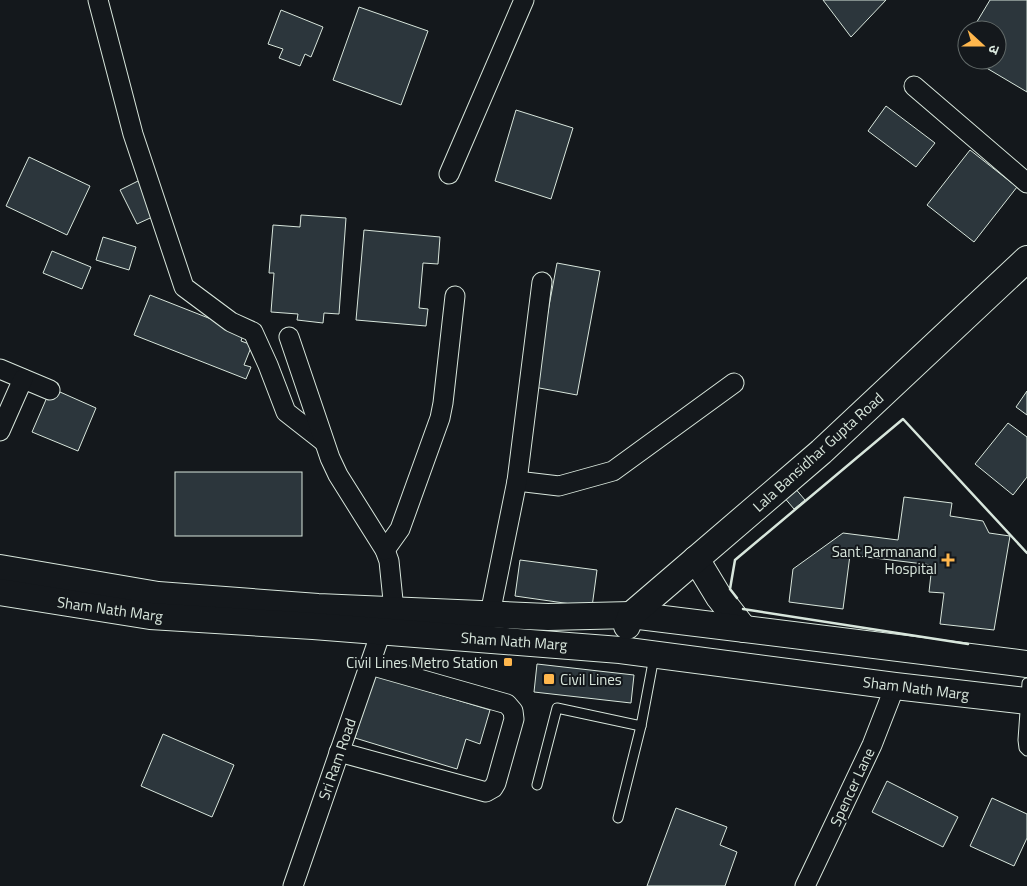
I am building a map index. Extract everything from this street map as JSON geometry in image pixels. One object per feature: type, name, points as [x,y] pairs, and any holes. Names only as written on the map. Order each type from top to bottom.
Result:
[{"type":"main road","name":"Lala Bansidhar Gupta Road","points":[[631,615],[821,452],[1027,259]]},
{"type":"main road","points":[[696,559],[719,597],[744,629]]},
{"type":"main road","name":"Sham Nath Marg","points":[[0,568],[158,596],[318,607],[388,621],[895,686],[1026,695]]},
{"type":"main road","name":"Sham Nath Marg","points":[[0,592],[150,616],[388,621],[490,614],[548,617],[631,615],[1027,664]]},
{"type":"main road","points":[[620,650],[631,615]]},
{"type":"street","points":[[98,0],[133,134],[184,288],[231,322],[253,332],[286,412],[323,441]]},
{"type":"street","points":[[449,174],[524,0]]},
{"type":"street","points":[[914,86],[1027,184]]},
{"type":"street","points":[[490,614],[517,481],[542,282]]},
{"type":"street","points":[[385,550],[400,529],[440,418],[455,296]]},
{"type":"street","points":[[289,337],[323,441],[338,474],[385,550],[389,561],[388,621]]},
{"type":"street","points":[[0,369],[50,390]]},
{"type":"street","points":[[0,431],[23,379]]},
{"type":"street","points":[[517,481],[559,486],[612,471],[734,383]]},
{"type":"street","name":"Sri Ram Road","points":[[293,886],[370,665],[388,621]]},
{"type":"street","points":[[339,752],[486,792],[493,788],[496,783],[514,720],[513,711],[508,704],[370,665]]},
{"type":"street","name":"Spencer Lane","points":[[805,886],[879,729],[895,686]]},
{"type":"lane","points":[[618,818],[640,726],[654,654]]},
{"type":"lane","points":[[1026,695],[1023,740],[1024,748],[1027,751]]},
{"type":"lane","points":[[537,785],[557,708],[640,726]]},
{"type":"building","points":[[823,0],[886,0],[851,37]]},
{"type":"building","points":[[990,0],[1027,0],[1027,92],[990,70],[1007,70],[1007,20],[978,20]]},
{"type":"building","points":[[359,7],[428,31],[401,105],[333,80]]},
{"type":"building","points":[[281,10],[323,27],[311,57],[305,54],[300,66],[279,58],[283,49],[268,44]]},
{"type":"building","points":[[886,106],[935,143],[916,167],[868,131]]},
{"type":"building","points":[[516,110],[573,128],[551,199],[495,181]]},
{"type":"building","points":[[970,150],[1017,187],[974,242],[927,205]]},
{"type":"building","points":[[29,157],[90,186],[67,235],[6,206]]},
{"type":"building","points":[[142,179],[159,214],[137,224],[120,190]]},
{"type":"building","points":[[301,215],[346,218],[339,314],[324,313],[323,323],[297,320],[298,314],[271,312],[274,273],[269,273],[273,225],[300,227]]},
{"type":"building","points":[[364,230],[440,237],[438,264],[423,263],[419,308],[428,309],[426,326],[356,320]]},
{"type":"building","points":[[103,237],[136,247],[129,270],[96,260]]},
{"type":"building","points":[[52,251],[91,267],[82,289],[43,273]]},
{"type":"building","points":[[557,263],[600,271],[577,395],[534,387]]},
{"type":"building","points":[[150,295],[244,332],[241,341],[252,345],[244,365],[251,367],[246,379],[134,335]]},
{"type":"building","points":[[51,388],[96,408],[78,451],[32,432]]},
{"type":"building","points":[[1027,391],[1027,415],[1016,407]]},
{"type":"building","points":[[1008,423],[1027,437],[1027,477],[1013,495],[975,464]]},
{"type":"building","points":[[175,472],[302,472],[302,536],[175,536]]},
{"type":"building","points":[[794,487],[805,500],[794,509],[783,496]]},
{"type":"building","name":"Sant Parmanand Hospital","points":[[904,497],[952,503],[950,516],[983,521],[989,533],[1010,536],[994,630],[940,624],[944,593],[929,592],[932,565],[850,555],[843,609],[789,602],[793,569],[843,533],[898,540]]},
{"type":"building","points":[[520,560],[597,570],[592,607],[515,596]]},
{"type":"building","points":[[537,664],[634,675],[631,703],[534,692]]},
{"type":"building","points":[[374,675],[490,710],[480,744],[466,739],[457,769],[355,738]]},
{"type":"building","points":[[163,734],[234,765],[212,817],[141,786]]},
{"type":"building","points":[[887,781],[958,817],[943,847],[872,812]]},
{"type":"building","points":[[992,798],[1027,814],[1027,838],[1014,866],[970,846]]},
{"type":"building","points":[[676,808],[727,827],[720,845],[737,852],[725,886],[647,886]]},
{"type":"wall","points":[[737,598],[730,589],[735,560],[903,419],[1027,553]]},
{"type":"wall","points":[[743,609],[968,644]]},
{"type":"place","name":"Sant Parmanand Hospital","points":[[948,560]]},
{"type":"place","name":"Civil Lines Metro Station","points":[[508,662]]},
{"type":"place","name":"Civil Lines","points":[[549,679]]}]
